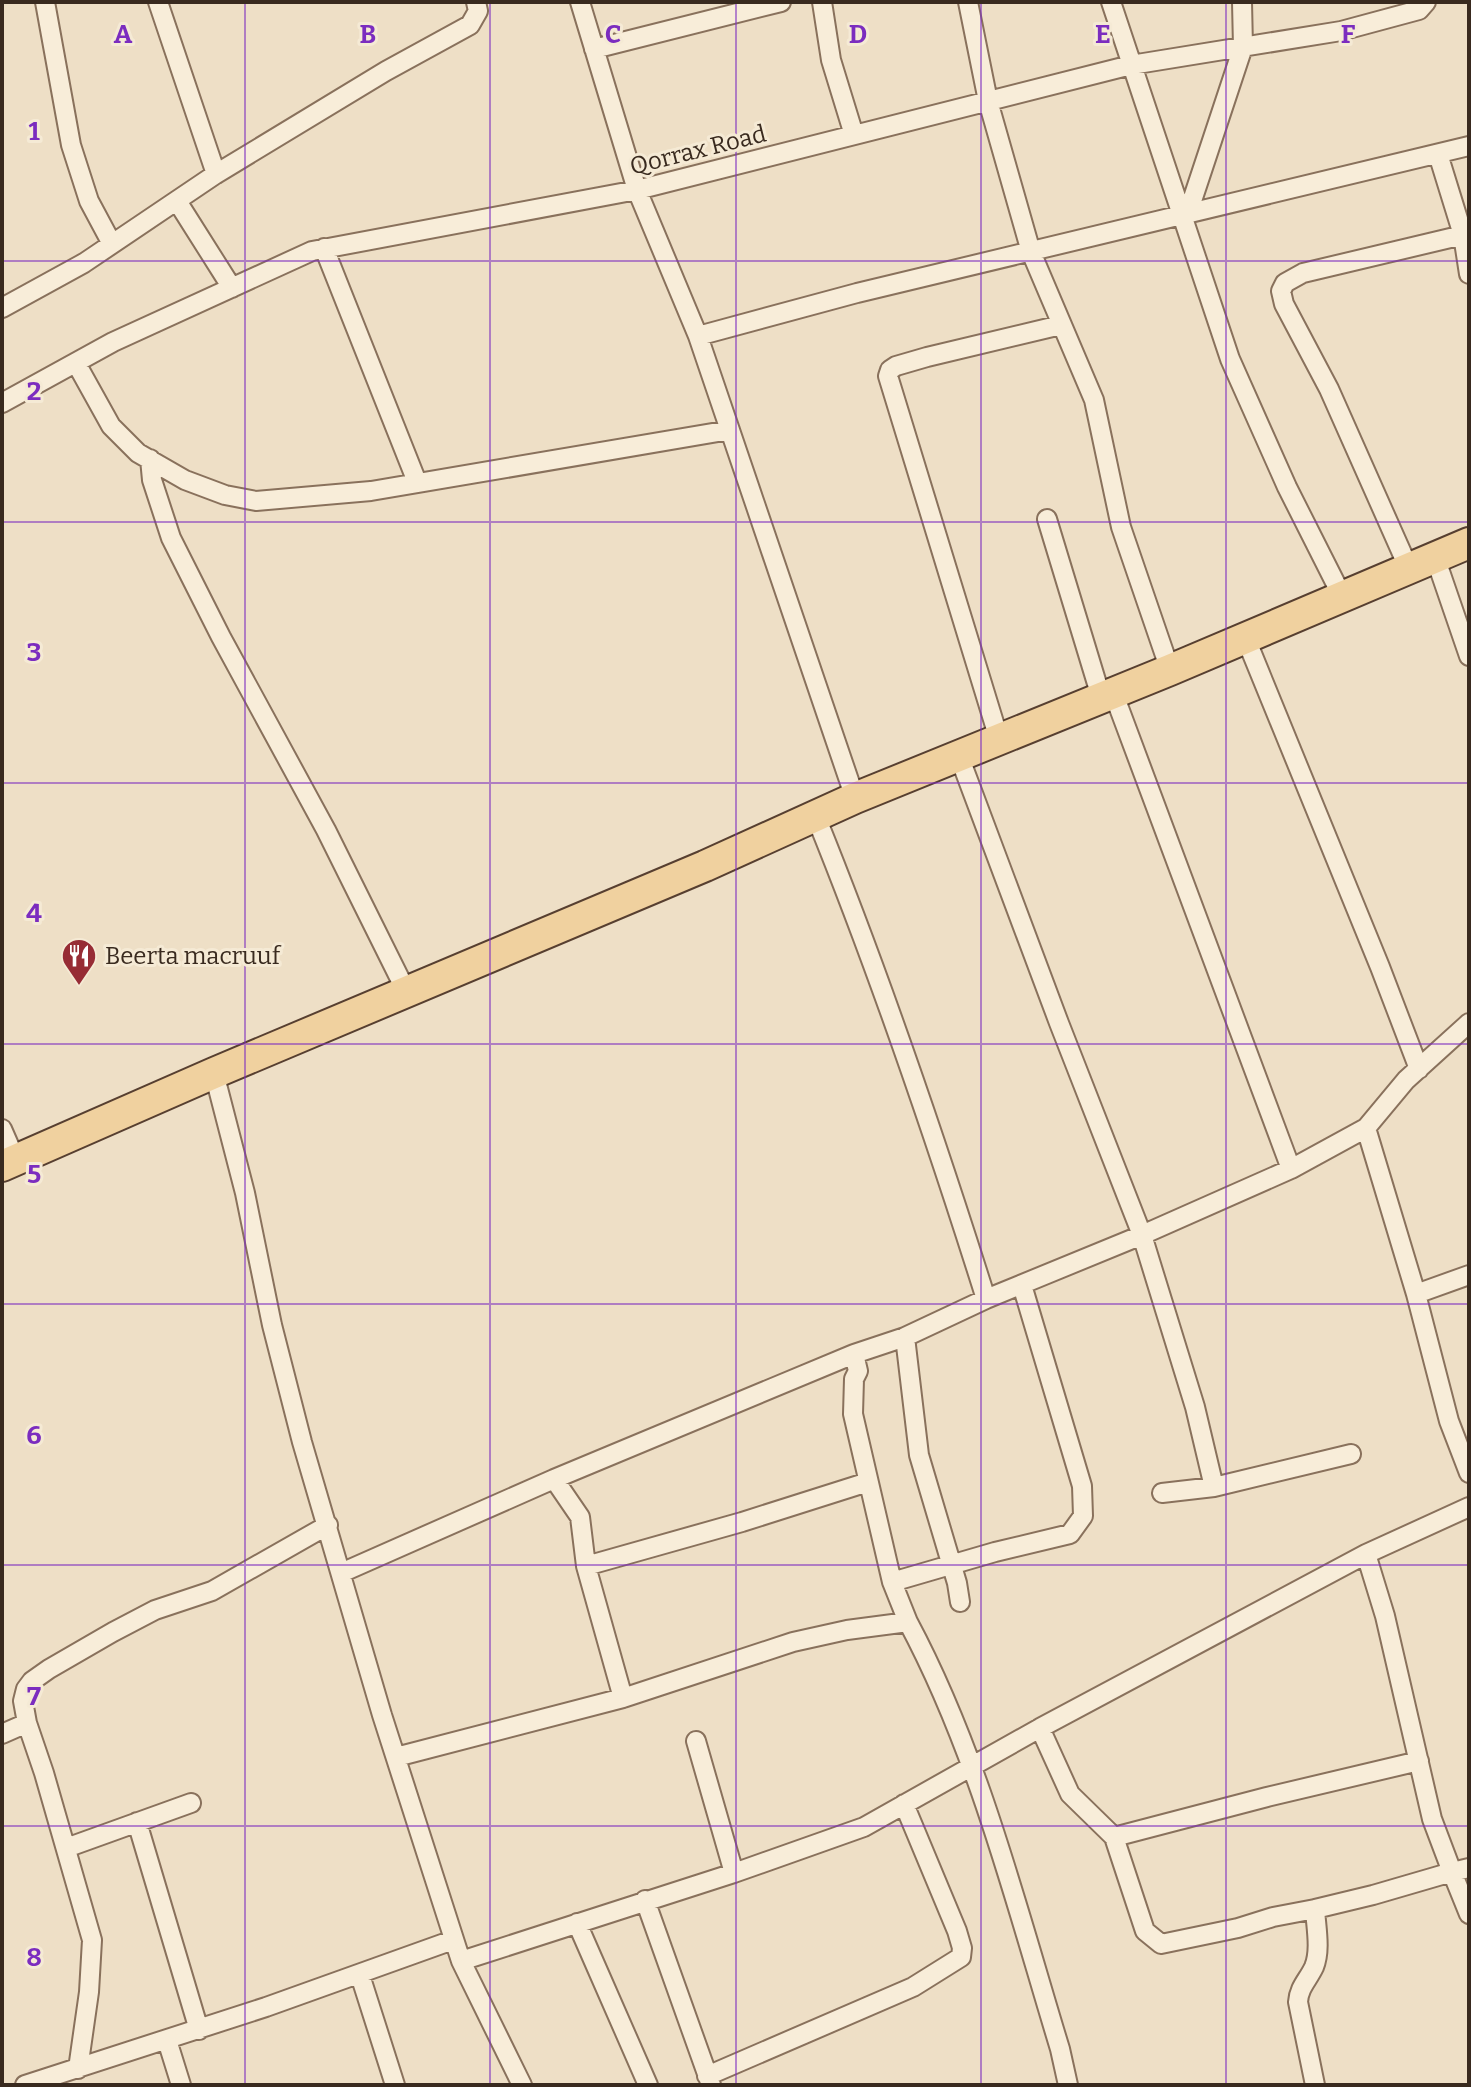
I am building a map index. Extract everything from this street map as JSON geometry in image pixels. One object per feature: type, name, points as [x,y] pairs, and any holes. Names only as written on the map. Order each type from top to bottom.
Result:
[{"type":"main road","points":[[9,1163],[855,798],[1246,639],[1469,543]]},
{"type":"street","points":[[45,2],[61,101],[74,156],[89,201],[112,244]]},
{"type":"street","points":[[158,2],[216,174]]},
{"type":"street","points":[[2,308],[112,244],[216,174],[386,71],[470,25],[478,11],[476,2]]},
{"type":"street","points":[[580,2],[637,190],[698,336],[855,798]]},
{"type":"street","points":[[594,49],[781,2]]},
{"type":"street","points":[[822,2],[831,60],[854,135]]},
{"type":"street","points":[[968,2],[988,101],[1031,252],[1094,400],[1121,527],[1170,670]]},
{"type":"street","points":[[1111,2],[1230,359],[1287,487],[1343,598]]},
{"type":"street","points":[[1184,214],[1243,47],[1242,2]]},
{"type":"street","name":"Qorrax Road","points":[[2,403],[113,342],[324,248],[637,190],[1131,65],[1341,31],[1419,10],[1428,2]]},
{"type":"street","points":[[698,336],[857,293],[1469,146]]},
{"type":"street","points":[[1438,154],[1466,234],[1469,274]]},
{"type":"street","points":[[177,201],[232,288]]},
{"type":"street","points":[[1466,234],[1327,265],[1291,278],[1281,291],[1284,304],[1469,656]]},
{"type":"street","points":[[324,248],[417,482]]},
{"type":"street","points":[[999,739],[888,376],[896,366],[1061,325]]},
{"type":"street","points":[[76,363],[111,426],[138,453],[185,480],[225,495],[256,501],[371,491],[730,430]]},
{"type":"street","points":[[150,459],[152,480],[171,538],[326,830],[407,993]]},
{"type":"street","points":[[1047,519],[1107,694],[1291,1169]]},
{"type":"street","points":[[1246,639],[1419,1069]]},
{"type":"street","points":[[959,756],[1142,1235],[1195,1407],[1214,1487]]},
{"type":"street","points":[[816,817],[866,943],[986,1299]]},
{"type":"street","points":[[341,1573],[554,1479],[854,1354],[905,1337],[986,1299],[1291,1169],[1366,1128],[1419,1069],[1469,1023]]},
{"type":"street","points":[[214,1073],[245,1193],[275,1340],[302,1442],[396,1757],[461,1961],[522,2085]]},
{"type":"street","points":[[1366,1128],[1416,1294],[1449,1421],[1469,1473]]},
{"type":"street","points":[[2,1129],[9,1163]]},
{"type":"street","points":[[1416,1294],[1469,1275]]},
{"type":"street","points":[[892,1582],[1070,1534],[1083,1516],[1082,1486],[1022,1285]]},
{"type":"street","points":[[905,1337],[919,1455],[960,1602]]},
{"type":"street","points":[[854,1354],[858,1371],[854,1379],[853,1414],[892,1582],[947,1700],[972,1766],[1046,2003],[1068,2085]]},
{"type":"street","points":[[1162,1493],[1214,1487],[1351,1454]]},
{"type":"street","points":[[554,1479],[580,1517],[586,1566],[623,1698]]},
{"type":"street","points":[[586,1566],[868,1482]]},
{"type":"street","points":[[461,1961],[734,1873],[864,1827],[1040,1728],[1366,1554],[1469,1507]]},
{"type":"street","points":[[78,2069],[89,1992],[92,1940],[27,1723],[23,1701],[26,1689],[49,1669],[155,1610],[212,1591],[328,1525]]},
{"type":"street","points":[[1366,1554],[1385,1616],[1432,1819],[1460,1870],[1469,1914]]},
{"type":"street","points":[[396,1757],[623,1698],[793,1642],[847,1630],[908,1622]]},
{"type":"street","points":[[2,1734],[27,1723]]},
{"type":"street","points":[[1040,1728],[1070,1794],[1114,1837],[1145,1931],[1161,1944],[1373,1895],[1460,1870]]},
{"type":"street","points":[[696,1741],[734,1873]]},
{"type":"street","points":[[1114,1837],[1419,1761]]},
{"type":"street","points":[[66,1848],[191,1803]]},
{"type":"street","points":[[645,1900],[709,2081],[913,1987],[961,1957],[957,1931],[904,1804]]},
{"type":"street","points":[[137,1822],[199,2030]]},
{"type":"street","points":[[1315,1909],[1316,1957],[1300,1989],[1298,2002],[1315,2085]]},
{"type":"street","points":[[577,1923],[648,2085]]},
{"type":"street","points":[[25,2085],[199,2030],[453,1940]]},
{"type":"street","points":[[360,1975],[395,2085]]},
{"type":"street","points":[[167,2040],[181,2085]]},
{"type":"place","name":"Beerta macruuf","points":[[79,987]]}]
